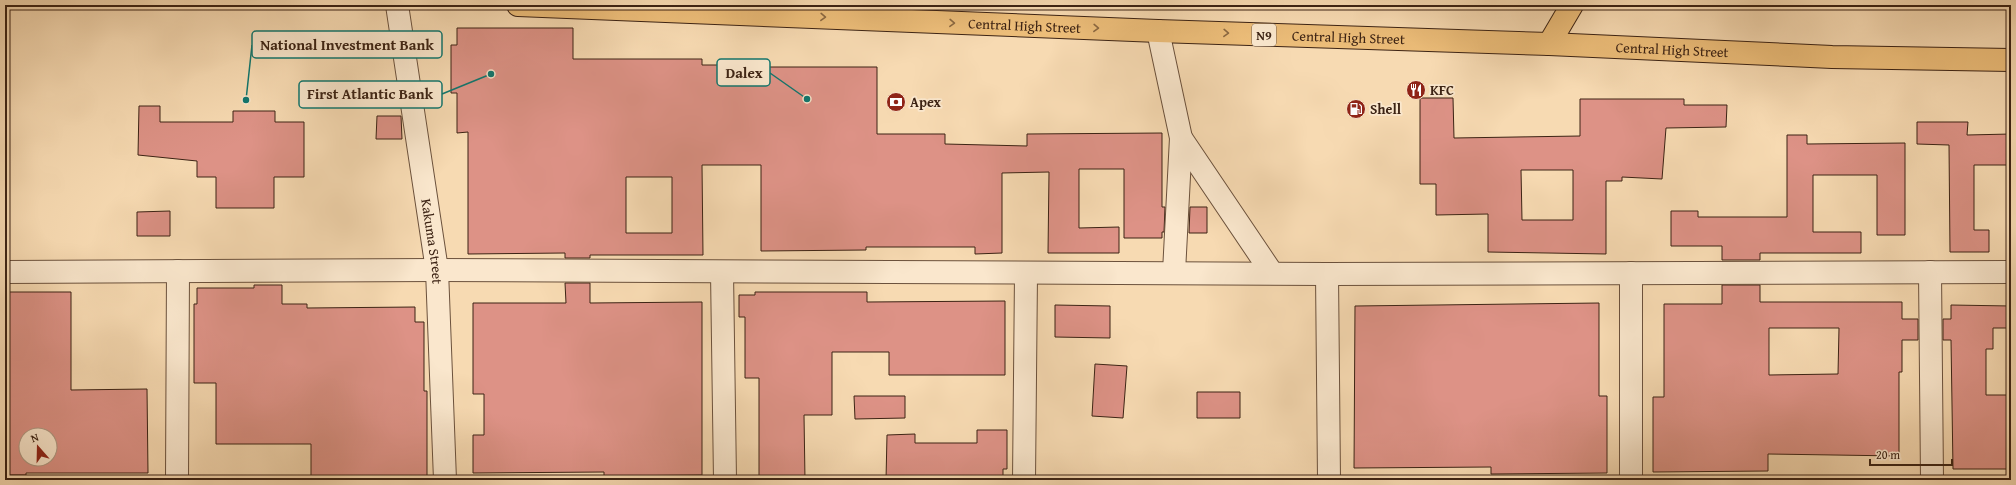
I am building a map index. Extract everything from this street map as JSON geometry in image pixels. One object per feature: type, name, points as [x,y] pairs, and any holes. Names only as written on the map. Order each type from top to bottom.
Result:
[{"type":"highway","name":"Central High Street","points":[[518,5],[1158,31],[1549,44],[1832,57],[2011,60]]},
{"type":"highway","points":[[1549,44],[1572,5]]},
{"type":"street","name":"Kakuma Street","points":[[397,5],[437,270],[446,480]]},
{"type":"street","points":[[1158,31],[1181,138],[1174,272]]},
{"type":"street","points":[[1181,138],[1272,273]]},
{"type":"street","points":[[5,272],[437,270],[1026,274],[1174,272],[1327,274],[2011,272]]},
{"type":"street","points":[[177,480],[178,271]]},
{"type":"street","points":[[722,272],[725,480]]},
{"type":"street","points":[[1930,272],[1932,480]]},
{"type":"street","points":[[1631,273],[1631,480]]},
{"type":"street","points":[[1024,480],[1026,274]]},
{"type":"street","points":[[1327,274],[1329,480]]},
{"type":"building","points":[[457,28],[573,28],[573,59],[702,59],[702,65],[742,65],[742,67],[877,67],[877,134],[945,134],[945,144],[1027,146],[1027,134],[1162,133],[1162,207],[1165,207],[1164,232],[1162,232],[1162,238],[1124,238],[1124,169],[1079,169],[1079,228],[1119,227],[1119,253],[1048,253],[1049,172],[1002,173],[1002,253],[975,254],[975,247],[866,247],[866,250],[761,251],[761,165],[702,165],[703,255],[590,255],[590,258],[565,258],[565,253],[468,254],[468,132],[457,133],[457,93],[451,93],[451,45],[457,45]],"holes":[[[626,177],[672,177],[672,233],[626,233]]]},
{"type":"building","points":[[1420,98],[1453,98],[1454,138],[1580,136],[1580,99],[1684,99],[1684,105],[1727,105],[1726,127],[1666,128],[1662,179],[1622,177],[1622,181],[1606,181],[1606,254],[1488,252],[1488,214],[1436,215],[1436,184],[1420,184]],"holes":[[[1521,170],[1573,170],[1573,220],[1522,220]]]},
{"type":"building","points":[[139,106],[160,106],[160,122],[233,122],[233,111],[275,111],[275,122],[304,122],[304,177],[274,177],[274,208],[216,208],[216,177],[197,177],[197,161],[138,155]]},
{"type":"building","points":[[377,116],[401,116],[402,139],[376,139]]},
{"type":"building","points":[[1917,122],[1968,122],[1967,135],[2011,134],[2011,165],[1974,165],[1974,230],[1989,230],[1989,252],[1950,252],[1949,145],[1917,144]]},
{"type":"building","points":[[1787,135],[1807,135],[1807,144],[1905,143],[1905,235],[1877,235],[1877,175],[1813,175],[1813,232],[1861,232],[1861,253],[1760,253],[1760,260],[1722,260],[1722,246],[1671,246],[1671,211],[1698,211],[1698,217],[1787,217]]},
{"type":"building","points":[[1190,207],[1207,207],[1207,233],[1189,233]]},
{"type":"building","points":[[170,211],[170,236],[137,236],[137,212]]},
{"type":"building","points":[[565,283],[590,283],[590,303],[702,302],[702,475],[604,476],[604,472],[473,473],[473,435],[484,435],[484,394],[473,394],[473,303],[566,303]]},
{"type":"building","points":[[254,285],[282,285],[282,304],[307,304],[307,308],[415,307],[415,322],[424,322],[424,391],[427,391],[427,480],[326,480],[326,477],[311,477],[311,444],[216,444],[216,383],[194,383],[194,304],[197,304],[197,288],[254,288]]},
{"type":"building","points":[[1722,285],[1760,285],[1760,302],[1902,302],[1902,319],[1918,319],[1918,340],[1902,340],[1902,372],[1899,372],[1899,456],[1768,454],[1768,471],[1653,472],[1653,397],[1664,397],[1664,304],[1722,304]],"holes":[[[1769,328],[1839,328],[1838,374],[1769,375]]]},
{"type":"building","points":[[5,292],[71,292],[71,390],[147,389],[148,473],[26,473],[26,475],[5,475]]},
{"type":"building","points":[[755,292],[867,292],[867,302],[1005,301],[1005,375],[889,375],[889,352],[832,352],[832,415],[804,415],[805,480],[759,480],[759,378],[745,378],[745,317],[739,317],[739,295],[755,295]]},
{"type":"building","points":[[1599,303],[1599,396],[1607,396],[1607,473],[1491,474],[1491,467],[1354,468],[1355,306]]},
{"type":"building","points":[[1055,305],[1110,306],[1110,338],[1055,337]]},
{"type":"building","points":[[1951,305],[2011,306],[2011,328],[1993,328],[1993,349],[1986,349],[1986,395],[2011,395],[2011,469],[1953,469],[1951,340],[1943,340],[1943,319],[1951,319]]},
{"type":"building","points":[[1095,364],[1127,366],[1123,418],[1092,416]]},
{"type":"building","points":[[1197,392],[1240,392],[1240,418],[1197,418]]},
{"type":"building","points":[[854,396],[905,396],[905,418],[855,419]]},
{"type":"building","points":[[977,430],[1007,430],[1007,469],[1003,469],[1003,480],[886,480],[887,435],[915,434],[915,443],[977,443]]},
{"type":"place","name":"First Atlantic Bank","points":[[491,74]]},
{"type":"place","name":"KFC","points":[[1416,90]]},
{"type":"place","name":"Dalex","points":[[807,99]]},
{"type":"place","name":"National Investment Bank","points":[[246,100]]},
{"type":"place","name":"Apex","points":[[896,102]]},
{"type":"place","name":"Shell","points":[[1356,109]]}]
